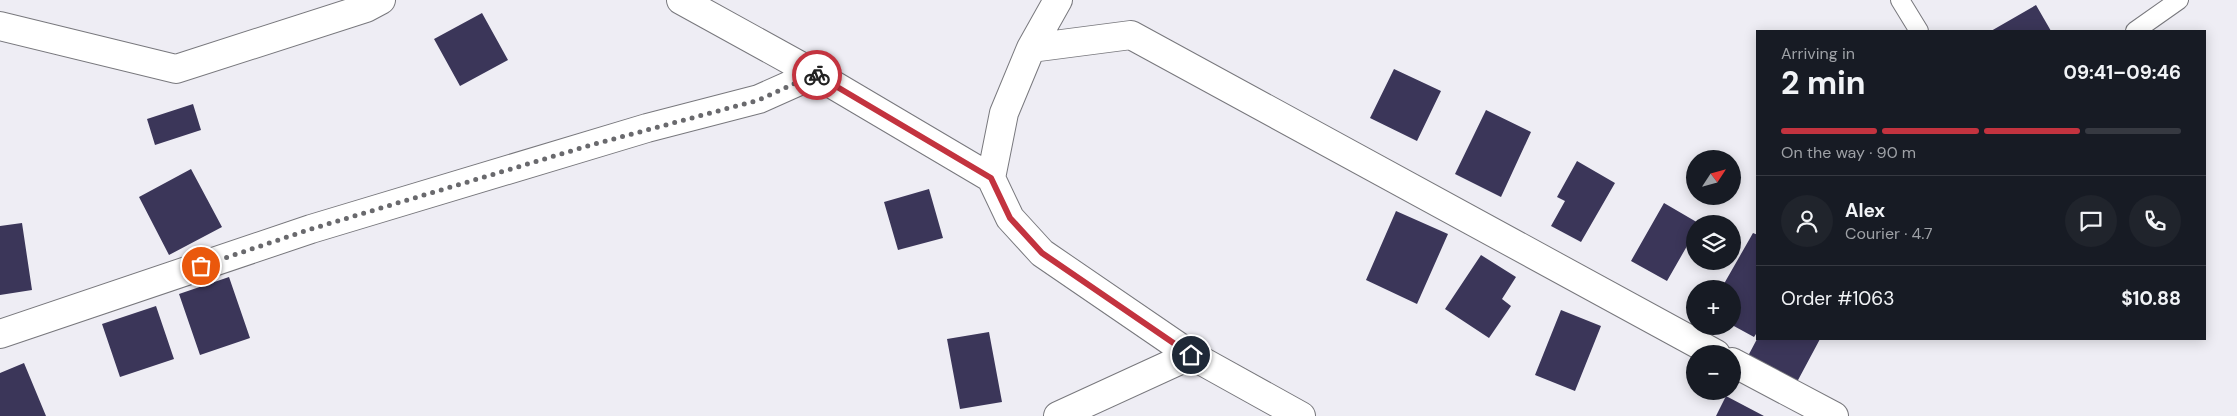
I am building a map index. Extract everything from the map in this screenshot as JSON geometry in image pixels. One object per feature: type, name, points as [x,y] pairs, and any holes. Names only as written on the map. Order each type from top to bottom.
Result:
[{"type":"street","points":[[0,26],[176,69],[366,8],[381,0]]},
{"type":"street","points":[[681,0],[815,74],[991,178],[1010,218],[1042,253],[1191,355],[1301,416]]},
{"type":"street","points":[[991,178],[1004,113],[1031,48],[1058,0]]},
{"type":"street","points":[[1031,48],[1131,35],[1699,345]]},
{"type":"street","points":[[0,334],[311,229],[647,128],[759,100],[815,74]]},
{"type":"street","points":[[1058,416],[1191,355]]},
{"type":"street","points":[[1741,367],[1834,416]]},
{"type":"lane","points":[[1900,0],[1918,30]]},
{"type":"lane","points":[[2136,30],[2179,0]]},
{"type":"building","points":[[2036,5],[2050,30],[1993,30]]},
{"type":"building","points":[[482,13],[508,60],[460,86],[434,39]]},
{"type":"building","points":[[1394,69],[1441,91],[1417,141],[1370,118]]},
{"type":"building","points":[[193,104],[201,130],[155,145],[147,119]]},
{"type":"building","points":[[1486,110],[1531,132],[1501,197],[1455,174]]},
{"type":"building","points":[[1577,161],[1615,183],[1581,242],[1551,226],[1565,201],[1557,197]]},
{"type":"building","points":[[191,169],[222,227],[169,255],[139,197]]},
{"type":"building","points":[[929,189],[943,238],[898,250],[884,202]]},
{"type":"building","points":[[1664,203],[1686,216],[1686,248],[1667,281],[1631,261]]},
{"type":"building","points":[[1396,211],[1448,234],[1417,304],[1366,280]]},
{"type":"building","points":[[22,223],[32,290],[0,295],[0,226]]},
{"type":"building","points":[[1753,233],[1756,234],[1756,334],[1754,337],[1741,330],[1741,280],[1726,280],[1732,270],[1741,270],[1741,254]]},
{"type":"building","points":[[1481,255],[1516,277],[1502,299],[1511,306],[1489,338],[1445,309]]},
{"type":"building","points":[[229,277],[250,338],[200,355],[179,294]]},
{"type":"building","points":[[156,306],[174,359],[120,377],[102,324]]},
{"type":"building","points":[[1561,310],[1601,326],[1575,391],[1535,375]]},
{"type":"building","points":[[989,332],[1002,402],[960,409],[947,339]]},
{"type":"building","points":[[1756,340],[1819,340],[1797,382],[1748,356]]},
{"type":"building","points":[[24,363],[46,416],[0,416],[0,373]]},
{"type":"building","points":[[1724,400],[1734,400],[1764,416],[1716,416]]},
{"type":"way so far","points":[[201,266],[311,229],[647,128],[759,100],[815,74],[817,75]]},
{"type":"route","points":[[817,75],[991,178],[1010,218],[1042,253],[1191,355]]}]
